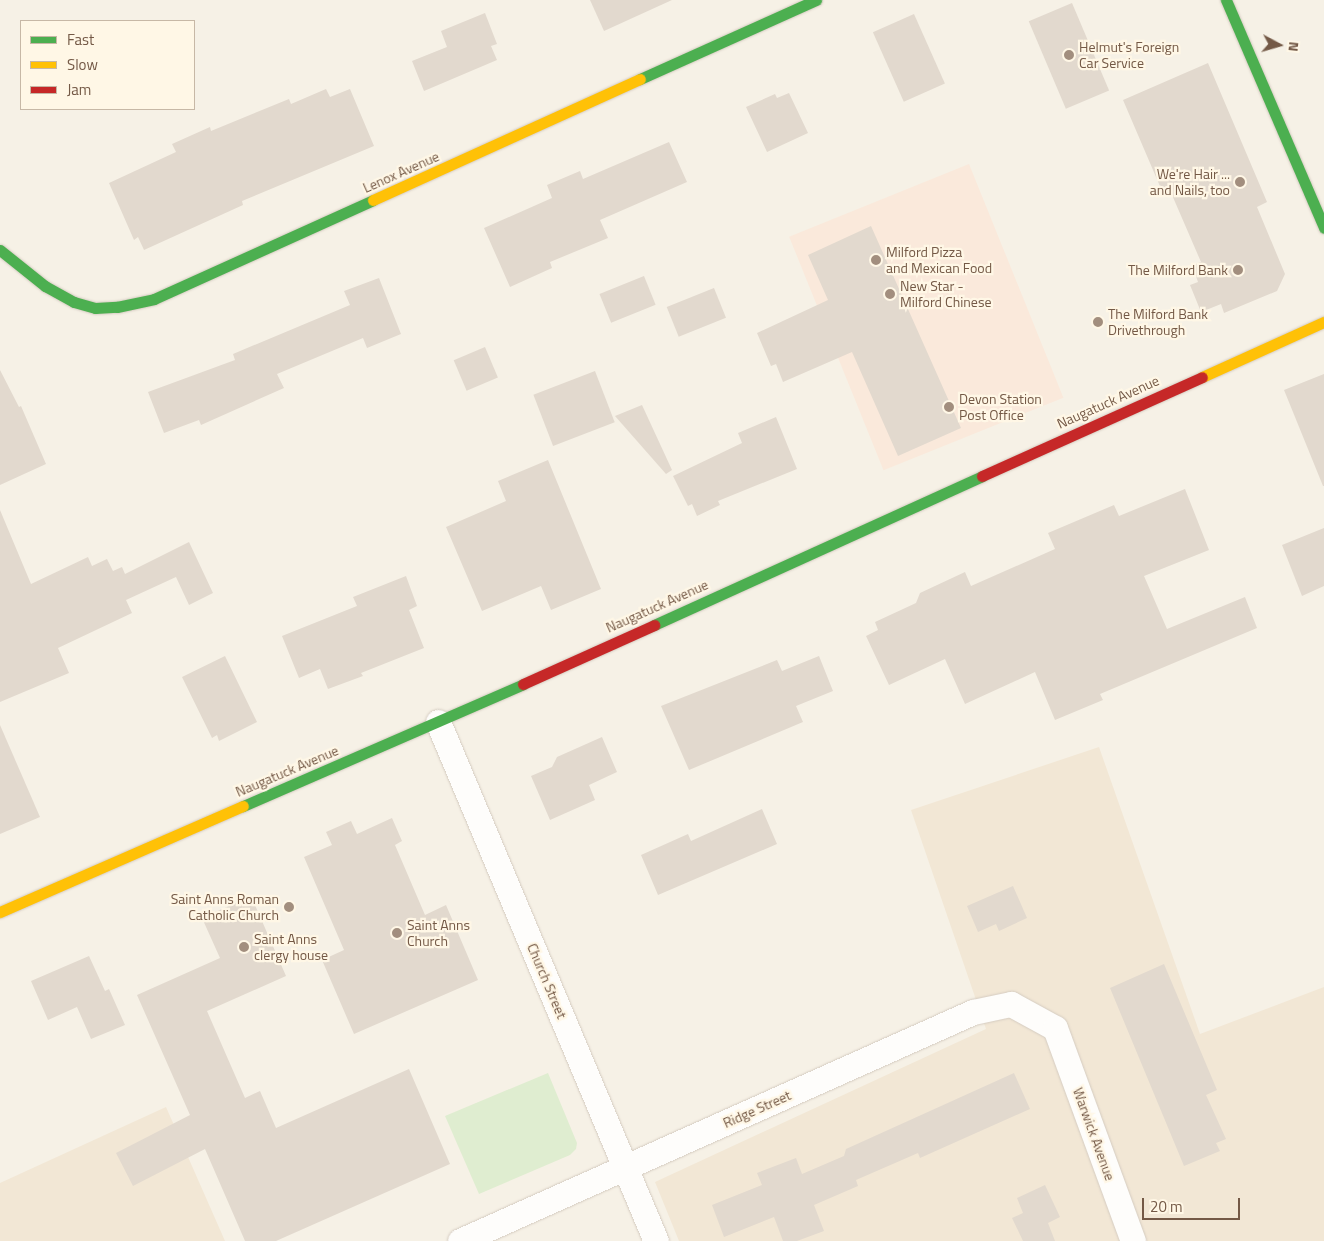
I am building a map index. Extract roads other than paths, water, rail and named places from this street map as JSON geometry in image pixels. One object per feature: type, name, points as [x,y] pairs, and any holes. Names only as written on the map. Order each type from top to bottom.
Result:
[{"type":"main road","name":"Lenox Avenue","points":[[0,250],[45,286],[74,302],[95,308],[117,307],[154,299],[816,0]]},
{"type":"main road","points":[[1226,0],[1324,228]]},
{"type":"main road","name":"Naugatuck Avenue","points":[[0,912],[438,722],[1324,322]]},
{"type":"street","name":"Church Street","points":[[438,722],[656,1241]]},
{"type":"street","name":"Ridge Street","points":[[460,1241],[973,1012],[1012,1004],[1054,1028]]},
{"type":"street","name":"Warwick Avenue","points":[[1054,1028],[1133,1241]]},
{"type":"place","name":"Helmut's Foreign Car Service","points":[[1069,55]]},
{"type":"place","name":"We're Hair ... and Nails, too","points":[[1240,182]]},
{"type":"place","name":"Milford Pizza and Mexican Food","points":[[876,260]]},
{"type":"place","name":"The Milford Bank","points":[[1238,270]]},
{"type":"place","name":"New Star - Milford Chinese","points":[[890,294]]},
{"type":"place","name":"The Milford Bank Drivethrough","points":[[1098,322]]},
{"type":"place","name":"Devon Station Post Office","points":[[949,407]]},
{"type":"place","name":"Saint Anns Roman Catholic Church","points":[[289,907]]},
{"type":"place","name":"Saint Anns Church","points":[[397,933]]},
{"type":"place","name":"Saint Anns clergy house","points":[[244,947]]}]
